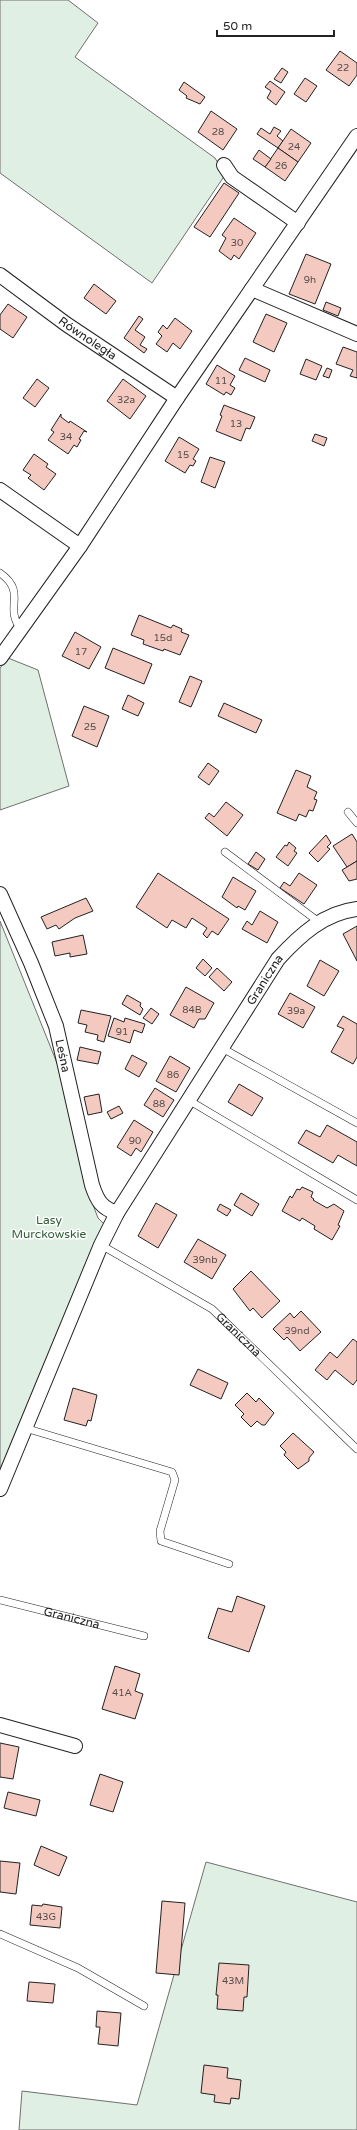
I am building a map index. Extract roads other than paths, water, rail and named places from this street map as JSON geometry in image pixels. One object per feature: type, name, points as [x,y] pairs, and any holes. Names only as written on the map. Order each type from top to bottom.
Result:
[{"type":"street","points":[[0,658],[80,546],[177,398],[357,136]]},
{"type":"street","points":[[224,165],[232,177],[298,223]]},
{"type":"street","name":"Równoległa","points":[[0,275],[66,324],[177,398]]},
{"type":"street","points":[[252,289],[357,334]]},
{"type":"street","points":[[0,490],[80,546]]},
{"type":"street","name":"Leśna","points":[[0,894],[31,963],[56,1026],[92,1185],[98,1201],[107,1210],[117,1213]]},
{"type":"street","name":"Graniczna","points":[[0,1489],[101,1245],[117,1213],[190,1101],[278,959],[299,936],[319,922],[346,910],[357,909]]},
{"type":"street","points":[[0,1725],[75,1746]]},
{"type":"lane","points":[[0,573],[8,579],[14,587],[14,620],[21,629]]},
{"type":"lane","points":[[348,812],[357,823]]},
{"type":"lane","points":[[225,852],[319,922]]},
{"type":"lane","points":[[222,1048],[357,1123]]},
{"type":"lane","points":[[190,1101],[357,1200]]},
{"type":"lane","name":"Graniczna","points":[[101,1245],[212,1309],[357,1449]]},
{"type":"lane","points":[[25,1428],[172,1472],[175,1480],[160,1532],[161,1541],[229,1564]]},
{"type":"lane","name":"Graniczna","points":[[0,1600],[144,1636]]},
{"type":"lane","points":[[0,1934],[78,1968],[144,2006]]},
{"type":"park label","name":"Lasy Murckowskie","points":[[49,1227]]}]
